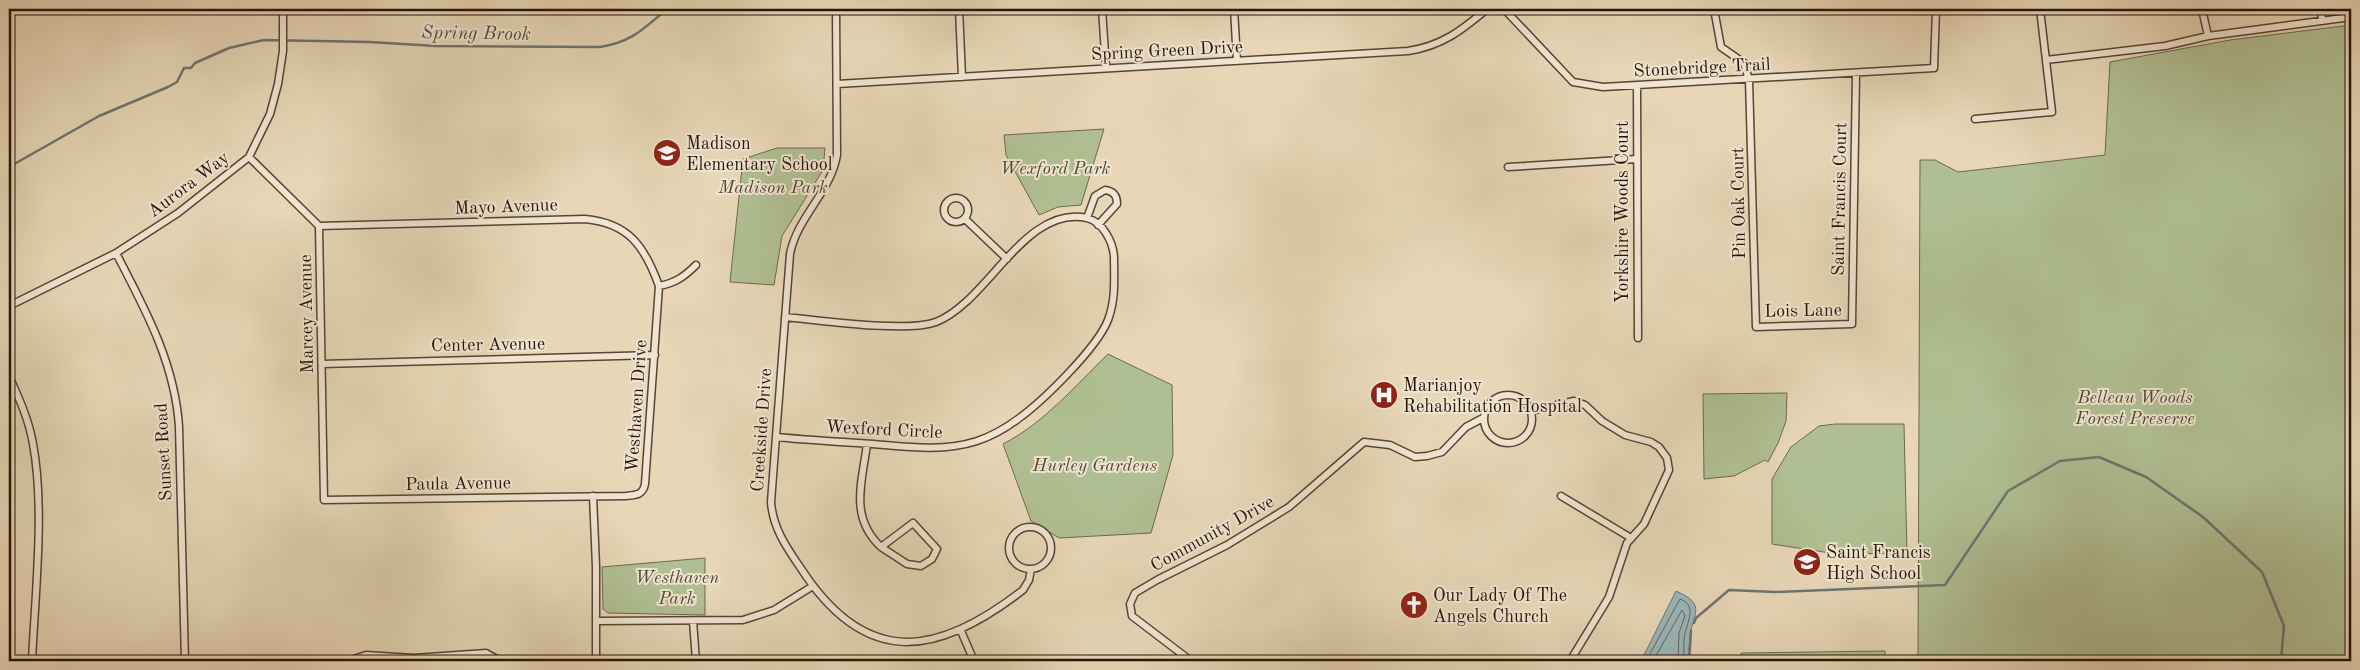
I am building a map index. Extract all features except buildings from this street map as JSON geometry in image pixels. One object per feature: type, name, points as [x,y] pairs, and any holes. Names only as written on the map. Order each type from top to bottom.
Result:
[{"type":"street","name":"Aurora Way","points":[[9,306],[116,253],[178,213],[249,157],[270,114],[283,51],[283,9]]},
{"type":"street","name":"Creekside Drive","points":[[836,9],[838,148],[835,163],[827,184],[794,239],[790,254],[771,502],[774,521],[783,542],[813,586],[846,622],[880,638],[894,642],[924,642],[962,631],[1023,590],[1030,580],[1032,569]]},
{"type":"street","points":[[959,9],[962,77]]},
{"type":"street","points":[[1102,9],[1106,68]]},
{"type":"street","points":[[1234,9],[1237,61]]},
{"type":"street","name":"Spring Green Drive","points":[[837,84],[1420,49],[1452,37],[1487,9]]},
{"type":"street","name":"Stonebridge Trail","points":[[1504,9],[1573,82],[1603,87],[1856,74],[1934,68],[1936,9]]},
{"type":"street","points":[[1714,9],[1721,47],[1744,63],[1750,80]]},
{"type":"street","points":[[1975,118],[2052,112],[2040,9]]},
{"type":"street","points":[[2202,9],[2208,36]]},
{"type":"street","points":[[2322,9],[2322,21]]},
{"type":"street","points":[[2046,60],[2165,46],[2208,36],[2351,17]]},
{"type":"street","name":"Saint Francis Court","points":[[1852,324],[1856,74]]},
{"type":"street","name":"Pin Oak Court","points":[[1750,80],[1756,327]]},
{"type":"street","name":"Yorkshire Woods Court","points":[[1637,86],[1638,338]]},
{"type":"street","points":[[249,157],[319,226]]},
{"type":"street","points":[[1508,167],[1637,159]]},
{"type":"street","points":[[785,317],[906,326],[930,324],[945,318],[961,307],[1007,259],[1029,238],[1049,223],[1075,217],[1087,218],[1096,196],[1105,190],[1111,191],[1116,194],[1117,204],[1098,225]]},
{"type":"street","name":"Wexford Circle","points":[[776,437],[932,448],[966,444],[1000,431],[1034,407],[1097,339],[1108,319],[1114,294],[1114,252],[1106,232],[1087,218]]},
{"type":"street","points":[[964,219],[1007,259]]},
{"type":"street","name":"Mayo Avenue","points":[[319,226],[595,220],[620,229],[638,242],[650,261],[659,286]]},
{"type":"street","name":"Marcey Avenue","points":[[319,226],[324,500]]},
{"type":"street","name":"Sunset Road","points":[[116,253],[153,327],[176,394],[179,427],[185,661]]},
{"type":"street","points":[[659,286],[673,283],[685,276],[696,265]]},
{"type":"street","name":"Westhaven Drive","points":[[593,496],[637,495],[644,488],[659,286]]},
{"type":"street","name":"Lois Lane","points":[[1756,327],[1852,324]]},
{"type":"street","name":"Center Avenue","points":[[322,364],[655,355]]},
{"type":"street","points":[[9,376],[28,422],[35,455],[37,515],[32,661]]},
{"type":"street","name":"Community Drive","points":[[1191,661],[1132,616],[1130,604],[1135,594],[1157,580],[1227,545],[1289,507],[1364,442],[1390,445],[1415,457],[1427,456],[1442,452],[1466,427],[1484,418],[1488,404],[1500,395],[1516,395],[1522,399],[1531,411]]},
{"type":"street","points":[[1484,418],[1489,434],[1496,440],[1512,443],[1520,440],[1531,428],[1531,411],[1574,401],[1585,405],[1602,421],[1625,435],[1651,442],[1667,458],[1669,470],[1644,524],[1627,543],[1609,597],[1570,661]]},
{"type":"street","points":[[867,444],[859,507],[869,536],[881,547],[908,564],[921,566],[932,559],[937,549],[913,523],[881,547]]},
{"type":"street","points":[[593,496],[597,621],[596,661]]},
{"type":"street","name":"Paula Avenue","points":[[324,500],[593,496]]},
{"type":"street","points":[[1561,496],[1631,538]]},
{"type":"street","name":"Creekside Drive","points":[[1029,526],[1045,532],[1052,546],[1046,562],[1040,567],[1032,569],[1016,564],[1009,549],[1014,533],[1029,526]]},
{"type":"street","points":[[597,621],[732,621],[754,617],[774,610],[813,586]]},
{"type":"street","points":[[693,621],[696,661]]},
{"type":"street","points":[[962,631],[974,661]]},
{"type":"street","points":[[348,661],[366,655],[414,658],[486,653],[500,661]]},
{"type":"green space","name":"Belleau Woods Forest Preserve","points":[[2351,25],[2351,661],[1918,661],[1920,160],[1935,160],[1958,172],[2105,155],[2110,62],[2230,40]]},
{"type":"green space","name":"Wexford Park","points":[[1104,129],[1081,205],[1058,207],[1039,215],[1006,155],[1004,135]]},
{"type":"green space","name":"Madison Park","points":[[777,148],[825,148],[823,170],[782,236],[774,285],[730,282],[743,159]]},
{"type":"green space","name":"Hurley Gardens","points":[[1108,354],[1172,385],[1173,455],[1151,533],[1059,538],[1031,521],[1003,444],[1046,415]]},
{"type":"green space","points":[[1787,393],[1786,421],[1778,443],[1768,462],[1765,460],[1734,476],[1704,479],[1703,394]]},
{"type":"green space","points":[[1835,424],[1904,424],[1907,554],[1830,553],[1772,544],[1772,479],[1791,447],[1819,426]]},
{"type":"green space","name":"Westhaven Park","points":[[705,558],[705,615],[608,613],[603,609],[602,567]]},
{"type":"green space","points":[[1885,651],[1885,661],[1741,661],[1741,653]]},
{"type":"water","points":[[1676,591],[1692,601],[1696,611],[1691,629],[1689,661],[1641,661]]},
{"type":"waterway","name":"Spring Brook","points":[[9,167],[99,116],[168,87],[177,82],[184,68],[191,68],[195,63],[229,48],[264,40],[370,42],[436,46],[600,47],[629,38],[667,9]]},
{"type":"waterway","points":[[1694,623],[1696,618],[1729,590],[1775,592],[1945,585],[2008,491],[2060,461],[2099,457],[2146,477],[2203,517],[2262,572],[2284,626],[2281,661]]},
{"type":"waterway","points":[[1689,661],[1691,631]]},
{"type":"place","name":"Madison Elementary School","points":[[667,153]]},
{"type":"place","name":"Marianjoy Rehabilitation Hospital","points":[[1384,395]]},
{"type":"place","name":"Saint Francis High School","points":[[1807,562]]},
{"type":"place","name":"Our Lady Of The Angels Church","points":[[1414,605]]}]
